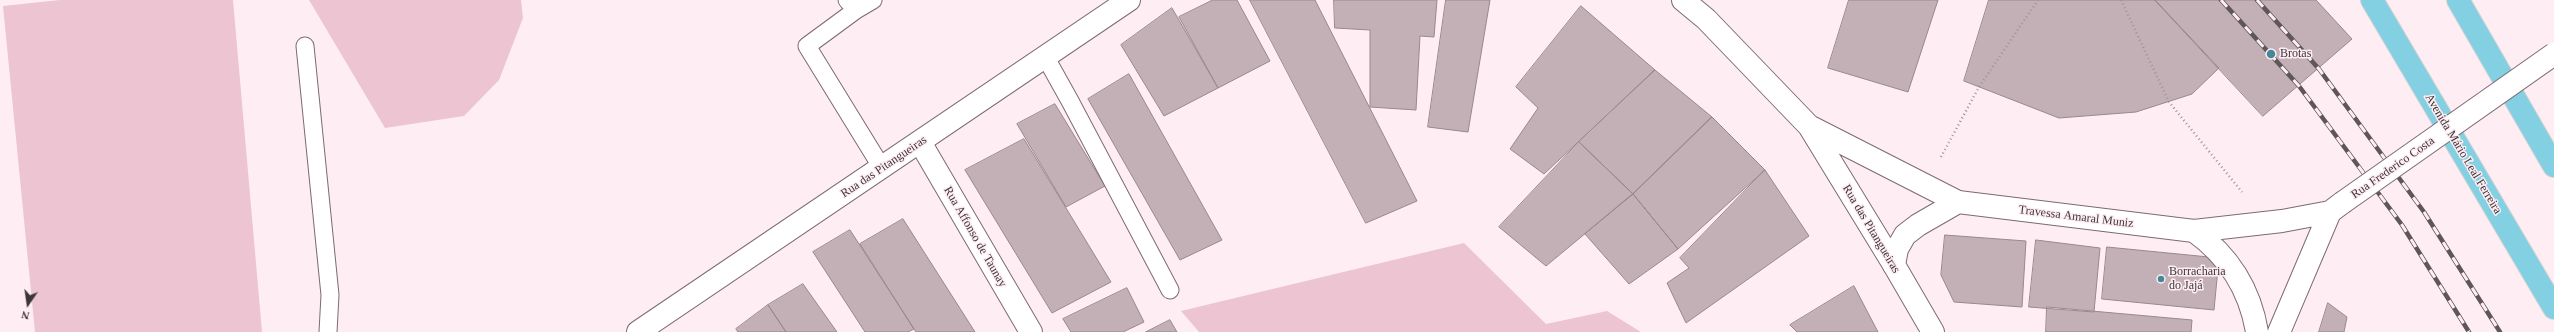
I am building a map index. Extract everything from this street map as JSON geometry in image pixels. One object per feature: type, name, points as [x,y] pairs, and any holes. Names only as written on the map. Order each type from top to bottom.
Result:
[{"type":"highway","name":"Avenida Mário Leal Ferreira","points":[[2372,0],[2554,308]]},
{"type":"highway","points":[[2458,0],[2554,166]]},
{"type":"street","name":"Rua das Pitangueiras","points":[[638,332],[1046,58],[1129,0]]},
{"type":"street","name":"Rua das Pitangueiras","points":[[1683,0],[1706,19],[1809,126],[1933,332]]},
{"type":"street","name":"Rua Frederico Costa","points":[[2194,231],[2266,222],[2336,207],[2554,54]]},
{"type":"street","name":"Rua das Pitangueiras","points":[[1809,126],[1958,202]]},
{"type":"street","name":"Rua Affonso de Taunay","points":[[920,142],[1031,332]]},
{"type":"street","points":[[1894,265],[1897,249],[1905,235],[1918,225],[1958,202]]},
{"type":"street","name":"Travessa Amaral Muniz","points":[[1958,202],[2194,231]]},
{"type":"street","points":[[2279,332],[2336,207]]},
{"type":"street","points":[[2194,231],[2219,251],[2233,269],[2254,314],[2257,332]]},
{"type":"lane","points":[[873,0],[852,5],[807,46],[882,168]]},
{"type":"lane","points":[[305,46],[330,295],[328,332]]},
{"type":"lane","points":[[1046,58],[1070,100],[1170,290]]},
{"type":"path","points":[[1925,185],[1980,87],[2038,0]]},
{"type":"path","points":[[2121,0],[2169,102],[2266,222]]},
{"type":"shaded area","points":[[60,0],[233,0],[262,332],[35,332],[3,6]]},
{"type":"shaded area","points":[[309,0],[521,0],[523,18],[499,80],[464,116],[385,128]]},
{"type":"shaded area","points":[[1464,243],[1546,324],[1607,311],[1641,332],[1199,332],[1181,311]]},
{"type":"building","points":[[1213,0],[1237,0],[1270,61],[1218,88],[1179,17]]},
{"type":"building","points":[[1250,0],[1315,0],[1417,201],[1366,223]]},
{"type":"building","points":[[1334,0],[1437,0],[1434,37],[1420,36],[1416,110],[1370,107],[1370,30],[1335,28]]},
{"type":"building","points":[[1446,0],[1490,0],[1468,132],[1428,127]]},
{"type":"building","points":[[1849,0],[1938,0],[1908,92],[1828,68]]},
{"type":"building","points":[[1989,0],[2155,0],[2219,68],[2192,94],[2136,112],[2059,118],[1964,81]]},
{"type":"building","name":"Brotas","points":[[2155,0],[2316,0],[2352,39],[2263,116]]},
{"type":"building","points":[[1581,6],[1655,70],[1544,174],[1510,149],[1538,108],[1516,87]]},
{"type":"building","points":[[1172,8],[1218,88],[1164,116],[1121,45]]},
{"type":"building","points":[[1655,70],[1712,117],[1633,194],[1579,142]]},
{"type":"building","points":[[1129,74],[1222,240],[1180,260],[1088,99]]},
{"type":"building","points":[[1055,104],[1105,186],[1066,207],[1017,124]]},
{"type":"building","points":[[1712,117],[1765,170],[1678,249],[1633,194]]},
{"type":"building","points":[[1024,139],[1111,282],[1052,313],[965,170]]},
{"type":"building","points":[[1579,142],[1633,194],[1546,266],[1499,227]]},
{"type":"building","points":[[1765,170],[1809,236],[1686,323],[1667,283],[1689,268],[1680,258]]},
{"type":"building","points":[[1633,194],[1678,249],[1629,284],[1585,234]]},
{"type":"building","points":[[903,219],[975,332],[916,332],[914,329],[860,244]]},
{"type":"building","points":[[850,230],[914,329],[908,332],[865,332],[813,252]]},
{"type":"building","points":[[1945,235],[2026,241],[2022,307],[1954,302],[1941,275]]},
{"type":"building","points":[[2036,240],[2100,248],[2094,312],[2029,307]]},
{"type":"building","name":"Borracharia do Jajá","points":[[2107,247],[2219,258],[2214,310],[2102,299]]},
{"type":"building","points":[[803,284],[837,332],[786,332],[768,305]]},
{"type":"building","points":[[1854,286],[1878,332],[1797,332],[1790,325]]},
{"type":"building","points":[[1127,288],[1144,322],[1123,332],[1071,332],[1063,319]]},
{"type":"building","points":[[2328,303],[2347,317],[2344,332],[2319,332]]},
{"type":"building","points":[[768,305],[786,332],[738,332],[736,329]]},
{"type":"building","points":[[2047,307],[2192,320],[2191,332],[2046,332]]},
{"type":"building","points":[[1170,320],[1177,332],[1146,332]]},
{"type":"railway","points":[[2221,0],[2299,86],[2402,225],[2469,332]]},
{"type":"railway","points":[[2257,0],[2319,69],[2424,212],[2500,332]]},
{"type":"place","name":"Brotas","points":[[2271,54]]},
{"type":"place","name":"Borracharia do Jajá","points":[[2161,279]]}]
